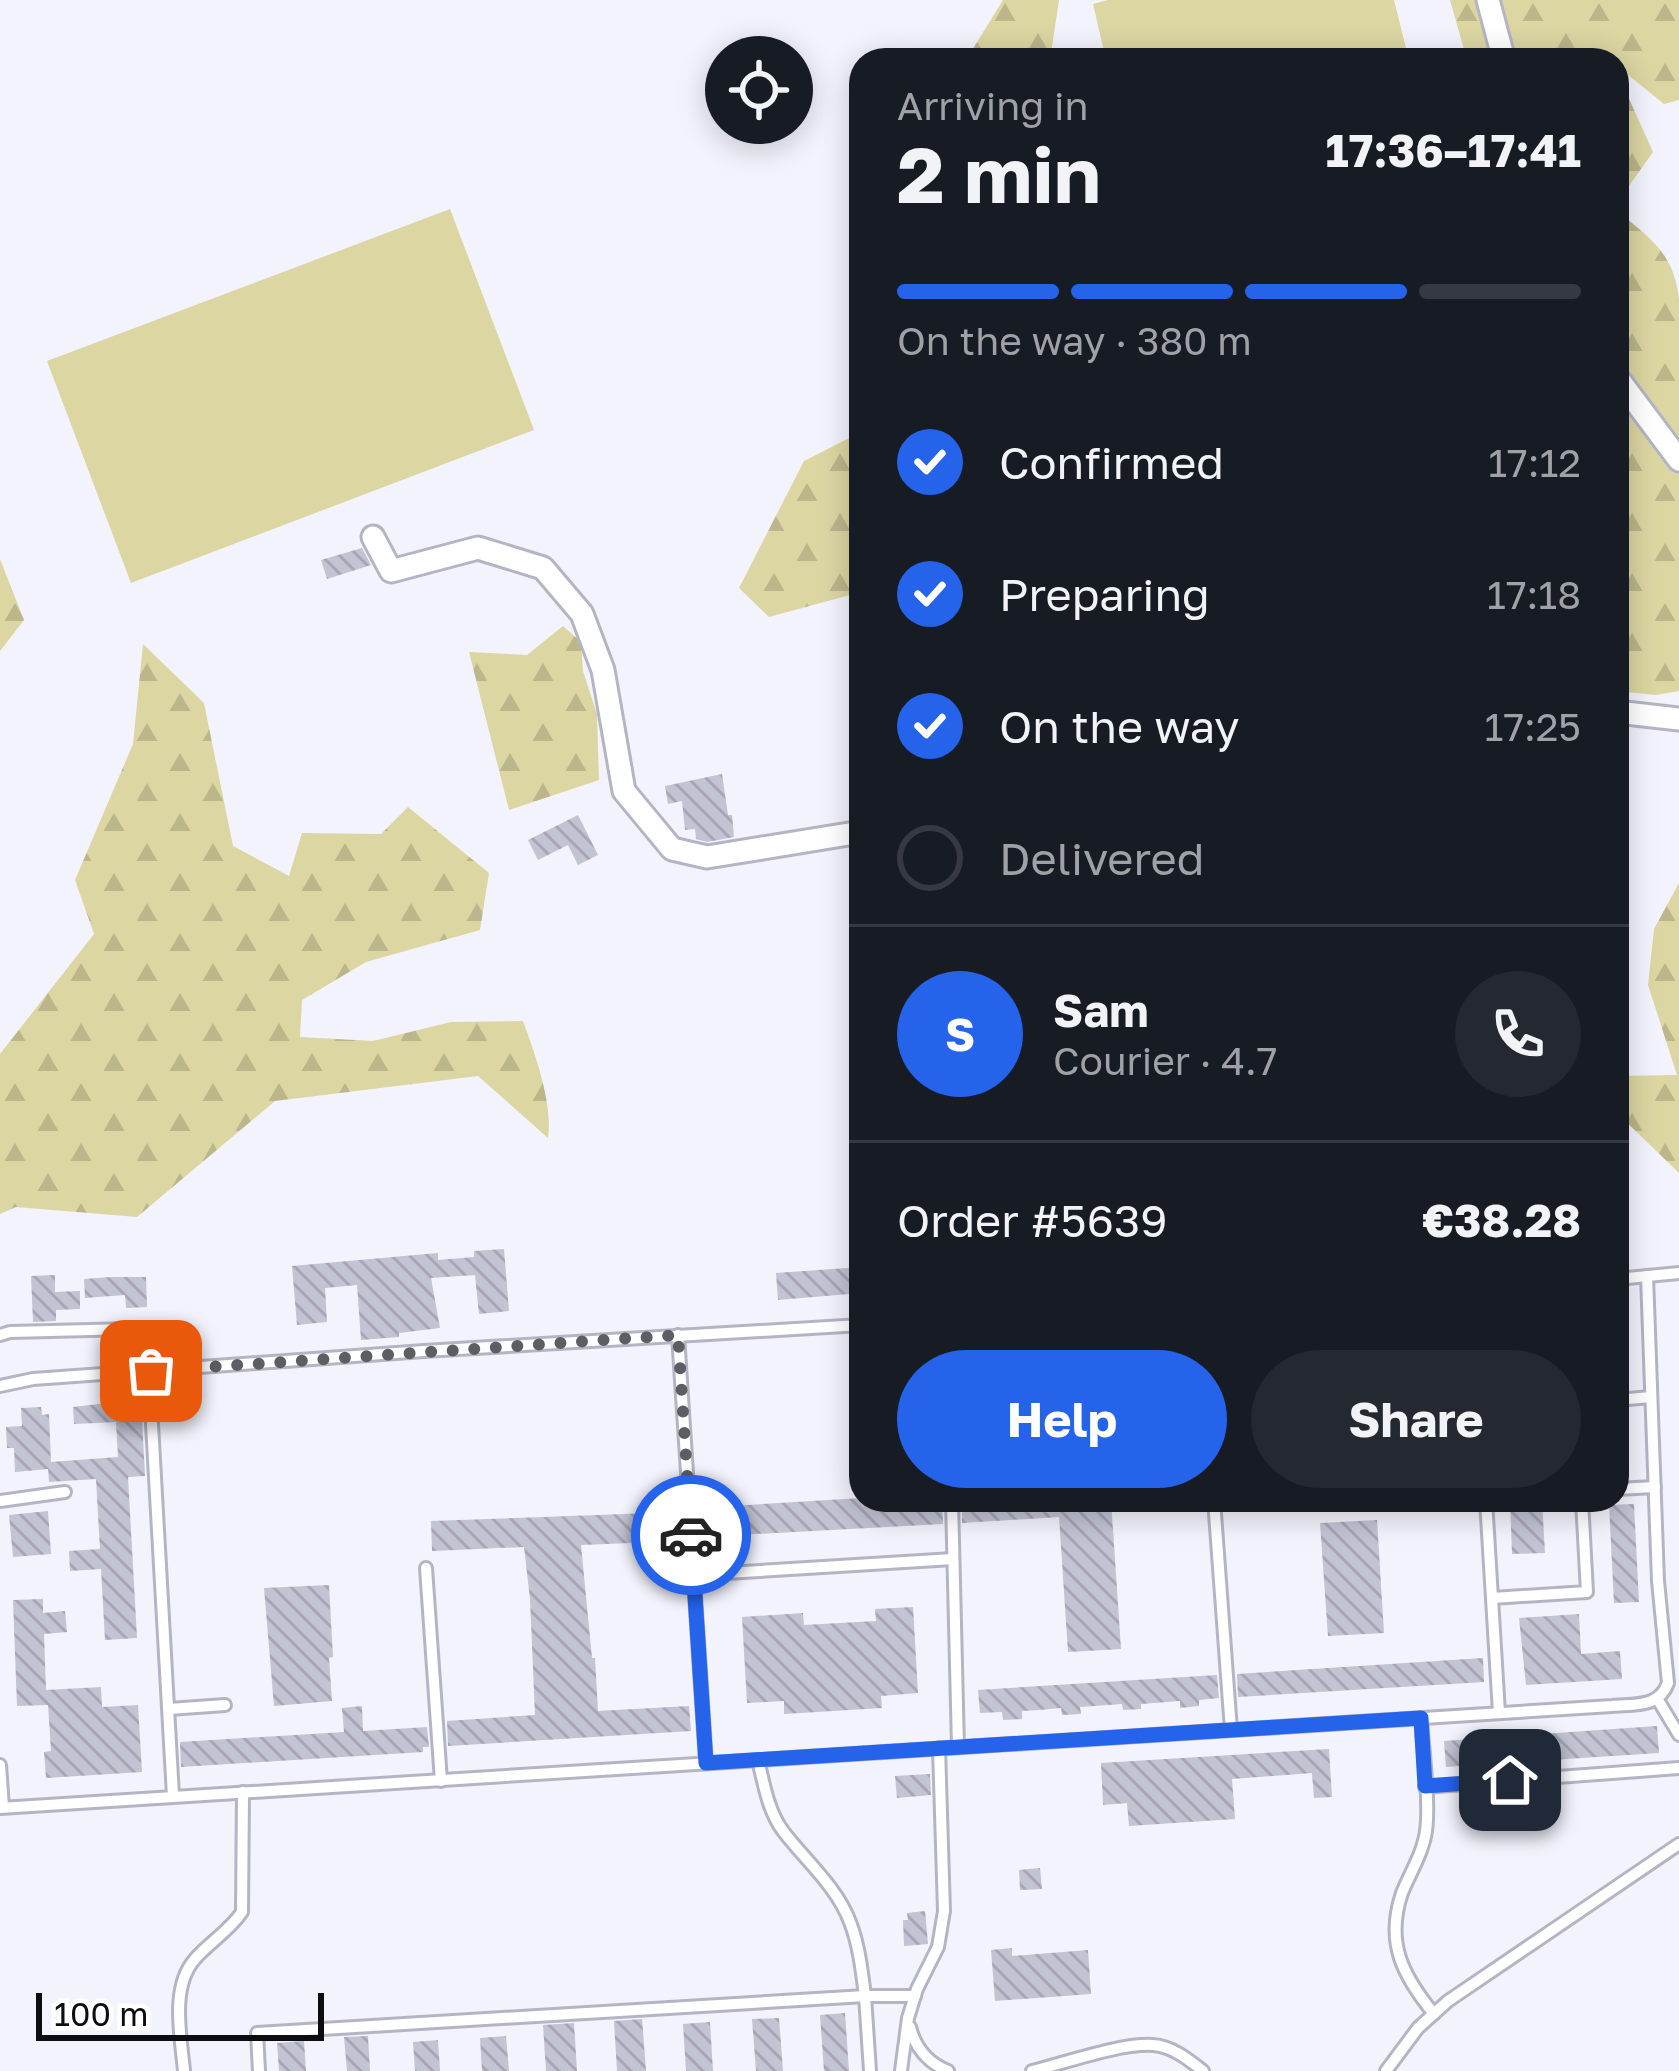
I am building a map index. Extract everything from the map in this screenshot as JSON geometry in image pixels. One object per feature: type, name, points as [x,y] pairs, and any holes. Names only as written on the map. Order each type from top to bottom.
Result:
[{"type":"street","points":[[1488,0],[1501,48]]},
{"type":"street","points":[[1629,393],[1679,460]]},
{"type":"street","points":[[374,537],[391,572],[478,548],[543,568],[582,614],[603,670],[624,791],[672,849],[707,857],[849,834]]},
{"type":"street","points":[[1629,713],[1679,719]]},
{"type":"lane","points":[[1629,1278],[1679,1273]]},
{"type":"lane","points":[[0,1765],[1,1808],[1658,1700],[1668,1683],[1658,1581],[1647,1276]]},
{"type":"lane","points":[[0,1386],[33,1379],[849,1326]]},
{"type":"lane","points":[[0,1335],[130,1329],[142,1338],[148,1353],[173,1796]]},
{"type":"lane","points":[[678,1335],[706,1763]]},
{"type":"lane","points":[[1629,1399],[1652,1397]]},
{"type":"lane","points":[[1629,1488],[1654,1487]]},
{"type":"lane","points":[[0,1501],[65,1492]]},
{"type":"lane","points":[[952,1512],[958,1747]]},
{"type":"lane","points":[[1215,1512],[1231,1730]]},
{"type":"lane","points":[[1487,1512],[1499,1713]]},
{"type":"lane","points":[[1492,1598],[1587,1592],[1583,1512]]},
{"type":"lane","points":[[694,1574],[953,1558]]},
{"type":"lane","points":[[426,1568],[441,1781]]},
{"type":"lane","points":[[1658,1700],[1679,1735]]},
{"type":"lane","points":[[169,1709],[225,1705]]},
{"type":"lane","points":[[1421,1718],[1426,1832],[1397,1912],[1397,1944],[1401,1966],[1434,2014]]},
{"type":"lane","points":[[901,2071],[908,2018],[938,1947],[944,1911],[938,1748]]},
{"type":"lane","points":[[758,1760],[780,1828],[808,1858],[850,1919],[861,1964],[870,2071]]},
{"type":"lane","points":[[1425,1786],[1679,1768]]},
{"type":"lane","points":[[184,2071],[183,1980],[192,1962],[242,1912],[243,1792]]},
{"type":"lane","points":[[1386,2071],[1418,2028],[1474,1983],[1679,1844]]},
{"type":"lane","points":[[259,2071],[257,2033],[915,1996]]},
{"type":"lane","points":[[908,2018],[913,2041],[948,2071]]},
{"type":"lane","points":[[1032,2071],[1156,2045],[1174,2050],[1203,2071]]},
{"type":"green space","points":[[1003,0],[1059,0],[1052,48],[973,48]]},
{"type":"green space","points":[[1108,0],[1394,0],[1406,48],[1103,48],[1093,4]]},
{"type":"green space","points":[[1450,0],[1679,0],[1679,100],[1664,104],[1629,76],[1629,48],[1464,48]]},
{"type":"green space","points":[[1629,99],[1653,152],[1629,186]]},
{"type":"green space","points":[[450,209],[534,430],[131,583],[47,361]]},
{"type":"green space","points":[[1629,221],[1665,257],[1679,298],[1679,691],[1629,692]]},
{"type":"green space","points":[[849,438],[849,595],[769,617],[739,588],[804,461]]},
{"type":"green space","points":[[0,559],[24,620],[0,651]]},
{"type":"green space","points":[[563,626],[581,642],[583,671],[597,714],[599,780],[509,810],[469,652],[527,655]]},
{"type":"green space","points":[[143,644],[204,703],[233,846],[289,876],[302,833],[381,834],[408,807],[489,873],[480,930],[366,962],[302,1000],[300,1037],[373,1041],[451,1022],[523,1021],[545,1094],[548,1138],[478,1076],[275,1101],[137,1217],[16,1207],[0,1214],[0,1054],[94,934],[75,880],[133,744]]},
{"type":"green space","points":[[1679,883],[1679,1173],[1629,1125],[1629,1076],[1677,1075],[1648,985],[1654,929]]},
{"type":"building","points":[[362,548],[371,565],[327,579],[321,560]]},
{"type":"building","points":[[722,774],[734,837],[696,839],[695,829],[685,830],[682,801],[668,804],[665,786]]},
{"type":"building","points":[[578,815],[598,855],[578,865],[568,845],[538,860],[528,840]]},
{"type":"building","points":[[504,1249],[509,1311],[479,1314],[475,1275],[431,1278],[440,1328],[361,1340],[357,1285],[325,1288],[327,1322],[297,1325],[292,1266],[438,1253],[438,1260]]},
{"type":"building","points":[[849,1268],[849,1294],[778,1300],[776,1273]]},
{"type":"building","points":[[55,1275],[55,1292],[80,1291],[80,1309],[56,1310],[56,1321],[33,1322],[31,1276]]},
{"type":"building","points":[[146,1277],[147,1307],[126,1308],[125,1295],[85,1298],[84,1279]]},
{"type":"building","points":[[141,1399],[145,1476],[128,1477],[137,1638],[105,1640],[101,1569],[70,1571],[69,1551],[100,1549],[96,1479],[49,1482],[48,1469],[15,1472],[14,1448],[7,1448],[6,1427],[22,1426],[21,1408],[41,1407],[42,1415],[49,1414],[51,1462],[118,1457],[116,1422],[74,1424],[73,1407]]},
{"type":"building","points":[[849,1499],[849,1512],[942,1512],[943,1524],[701,1537],[699,1508]]},
{"type":"building","points":[[1629,1504],[1634,1504],[1639,1602],[1614,1603],[1609,1512],[1629,1512]]},
{"type":"building","points":[[48,1511],[51,1554],[13,1557],[9,1515]]},
{"type":"building","points":[[680,1512],[682,1541],[581,1545],[598,1711],[689,1706],[691,1731],[448,1746],[447,1721],[535,1715],[530,1599],[524,1547],[432,1551],[431,1521]]},
{"type":"building","points":[[962,1512],[1112,1512],[1121,1649],[1068,1652],[1059,1517],[962,1523]]},
{"type":"building","points":[[1510,1512],[1543,1512],[1545,1553],[1512,1554]]},
{"type":"building","points":[[1377,1520],[1384,1633],[1328,1636],[1320,1523]]},
{"type":"building","points":[[329,1585],[332,1701],[274,1706],[264,1588]]},
{"type":"building","points":[[43,1599],[43,1613],[65,1611],[67,1632],[44,1634],[46,1690],[101,1687],[102,1707],[138,1705],[142,1772],[46,1778],[44,1752],[51,1751],[48,1705],[17,1706],[13,1600]]},
{"type":"building","points":[[913,1607],[918,1693],[881,1696],[882,1708],[784,1714],[784,1701],[747,1703],[742,1617],[803,1613],[804,1625],[876,1621],[875,1609]]},
{"type":"building","points":[[1579,1614],[1581,1654],[1620,1651],[1622,1679],[1526,1685],[1519,1618]]},
{"type":"building","points":[[1483,1658],[1484,1682],[1238,1697],[1237,1674]]},
{"type":"building","points":[[1217,1675],[1219,1698],[1199,1700],[1199,1706],[1180,1708],[1180,1701],[1123,1710],[1122,1704],[1080,1707],[1081,1714],[1062,1715],[1061,1708],[1022,1711],[1022,1719],[1003,1720],[1002,1712],[980,1713],[978,1690]]},
{"type":"building","points":[[362,1706],[363,1731],[427,1727],[429,1747],[423,1747],[423,1752],[181,1767],[180,1742],[344,1732],[342,1708]]},
{"type":"building","points":[[1657,1726],[1659,1753],[1446,1767],[1444,1741]]},
{"type":"building","points":[[1329,1749],[1332,1797],[1314,1798],[1312,1773],[1232,1779],[1235,1819],[1129,1826],[1127,1803],[1103,1805],[1101,1763]]},
{"type":"building","points":[[930,1774],[931,1795],[897,1798],[895,1776]]},
{"type":"building","points":[[1040,1868],[1042,1889],[1020,1890],[1019,1870]]},
{"type":"building","points":[[925,1911],[928,1944],[904,1946],[907,1913]]},
{"type":"building","points":[[1012,1948],[1012,1956],[1088,1950],[1091,1994],[995,2001],[991,1950]]},
{"type":"building","points":[[845,2013],[849,2071],[824,2071],[820,2015]]},
{"type":"building","points":[[779,2018],[783,2071],[756,2071],[752,2019]]},
{"type":"building","points":[[642,2019],[646,2071],[617,2071],[614,2021]]},
{"type":"building","points":[[710,2022],[713,2071],[686,2071],[683,2024]]},
{"type":"building","points":[[574,2023],[577,2071],[546,2071],[543,2025]]},
{"type":"building","points":[[368,2036],[370,2071],[347,2071],[344,2037]]},
{"type":"building","points":[[506,2036],[509,2071],[482,2071],[480,2038]]},
{"type":"building","points":[[438,2040],[440,2071],[415,2071],[413,2042]]},
{"type":"building","points":[[304,2041],[306,2071],[279,2071],[277,2043]]},
{"type":"way so far","points":[[151,1371],[678,1335],[691,1535]]},
{"type":"route","points":[[691,1535],[706,1763],[1421,1718],[1425,1786],[1510,1780]]}]
